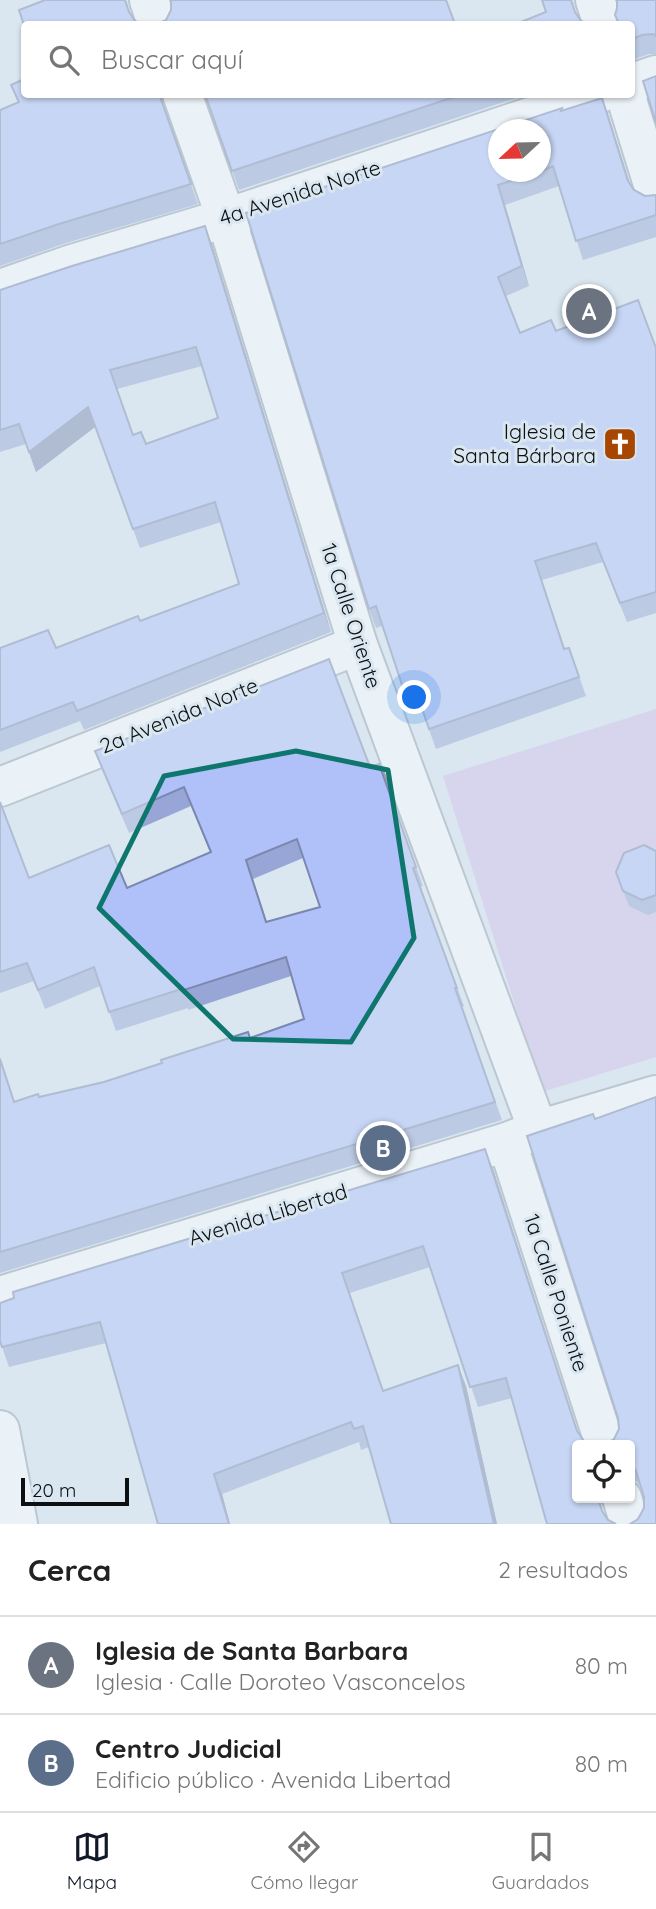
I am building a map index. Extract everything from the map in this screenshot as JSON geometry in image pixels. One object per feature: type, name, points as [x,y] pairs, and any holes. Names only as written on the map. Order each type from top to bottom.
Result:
[{"type":"street","points":[[149,0],[156,21]]},
{"type":"street","points":[[596,0],[602,21]]},
{"type":"street","points":[[635,82],[656,75]]},
{"type":"street","name":"1a Calle Oriente","points":[[183,98],[226,218],[358,645],[523,1136]]},
{"type":"street","name":"4a Avenida Norte","points":[[0,289],[72,264],[226,218],[587,98]]},
{"type":"street","points":[[626,98],[656,194]]},
{"type":"street","name":"2a Avenida Norte","points":[[0,787],[358,645]]},
{"type":"street","name":"Avenida Libertad","points":[[0,1296],[656,1095]]},
{"type":"street","name":"1a Calle Poniente","points":[[523,1136],[604,1440]]},
{"type":"street","points":[[0,1430],[18,1524]]},
{"type":"street","points":[[624,1503],[630,1524]]},
{"type":"highlighted area","points":[[296,751],[388,770],[414,938],[351,1042],[233,1039],[99,908],[164,776]]},
{"type":"shaded area","points":[[656,709],[656,1057],[542,1092],[443,776]]},
{"type":"building","points":[[45,0],[125,0],[135,21],[23,21],[19,10]]},
{"type":"building","points":[[171,0],[446,0],[454,21],[164,21],[171,10]]},
{"type":"building","points":[[542,0],[571,0],[581,21],[524,21],[546,12]]},
{"type":"building","points":[[617,0],[656,0],[656,36],[653,34],[635,38],[635,21],[618,21],[615,15]]},
{"type":"building","points":[[656,76],[656,123],[643,81]]},
{"type":"building","points":[[21,80],[21,98],[160,98],[191,184],[0,244],[0,110],[19,102],[11,85]]},
{"type":"building","points":[[206,98],[451,98],[232,171]]},
{"type":"building","points":[[602,98],[628,181],[634,190],[645,196],[656,195],[656,215],[576,241],[553,166],[551,167],[551,119],[529,119],[562,108],[561,111]]},
{"type":"building","points":[[488,133],[488,182],[507,182],[498,185],[522,266],[498,277],[520,333],[551,320],[556,331],[638,300],[656,348],[656,592],[620,603],[596,543],[535,561],[564,649],[569,648],[579,677],[429,729],[416,691],[405,694],[376,606],[369,609],[246,213]]},
{"type":"building","points":[[205,226],[324,613],[77,711],[73,702],[0,730],[0,648],[48,630],[56,648],[138,616],[140,621],[239,584],[215,502],[133,529],[88,407],[29,452],[19,424],[0,430],[0,290]],"holes":[[[196,347],[218,418],[146,444],[141,432],[133,435],[110,370]]]},
{"type":"building","points":[[329,659],[370,767],[379,764],[495,1102],[0,1252],[0,1059],[14,1102],[38,1094],[39,1097],[104,1082],[248,1032],[250,1038],[304,1019],[286,957],[109,1012],[94,967],[38,990],[27,963],[0,972],[0,802],[29,878],[109,845],[127,888],[211,852],[184,787],[122,814],[95,751]],"holes":[[[297,839],[320,907],[266,922],[246,860]]]},
{"type":"building","points":[[644,845],[656,851],[656,895],[642,900],[623,891],[616,872],[624,853]]},
{"type":"building","points":[[656,1097],[656,1524],[630,1524],[638,1519],[644,1508],[644,1497],[635,1470],[635,1440],[612,1440],[619,1429],[618,1418],[527,1136],[593,1114],[595,1119]]},
{"type":"building","points":[[485,1149],[577,1431],[583,1440],[572,1440],[572,1503],[600,1503],[608,1520],[616,1524],[547,1524],[506,1378],[470,1387],[423,1246],[342,1273],[383,1391],[458,1365],[494,1524],[391,1524],[363,1426],[354,1429],[351,1422],[214,1474],[229,1524],[158,1524],[100,1322],[2,1347],[0,1303],[14,1298],[13,1292]]},
{"type":"place","name":"Iglesia de Santa Barbara","points":[[589,311]]},
{"type":"place","name":"Iglesia de Santa Bárbara","points":[[620,444]]},
{"type":"place","name":"Centro Judicial","points":[[383,1148]]}]
